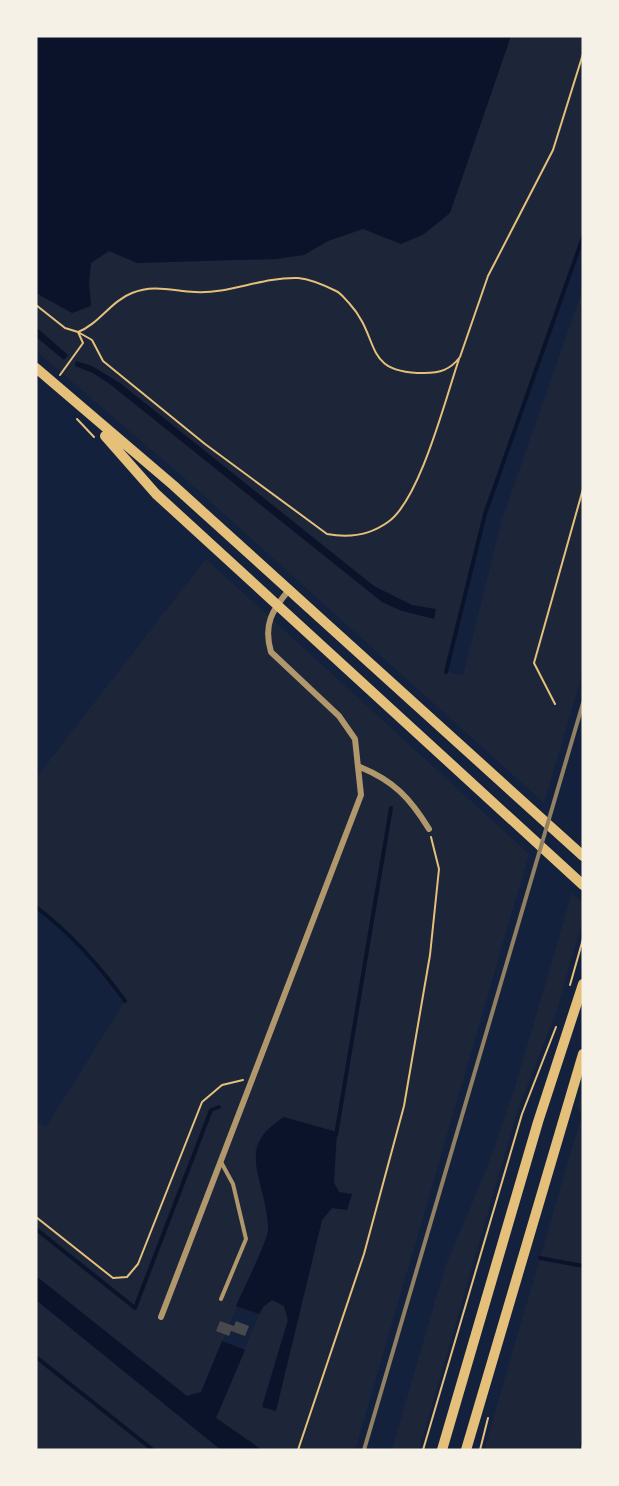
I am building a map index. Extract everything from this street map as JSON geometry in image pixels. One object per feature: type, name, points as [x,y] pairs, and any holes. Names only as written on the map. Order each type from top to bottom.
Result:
[{"type":"main road","points":[[36,368],[172,485],[583,856]]},
{"type":"main road","points":[[79,407],[156,494],[583,885]]},
{"type":"main road","points":[[442,1450],[538,1122],[583,984]]},
{"type":"main road","points":[[466,1450],[583,1054]]},
{"type":"street","points":[[161,1317],[351,829],[362,795],[355,739],[339,716],[271,652],[267,637],[268,623],[276,606],[289,590]]},
{"type":"street","points":[[360,767],[385,777],[413,803],[429,829]]},
{"type":"lane","points":[[221,1162],[233,1184],[246,1239],[221,1299]]},
{"type":"path","points":[[36,305],[65,328],[92,339],[104,361],[205,444],[327,534],[343,537],[362,534],[389,522],[407,501],[419,475],[488,276],[553,150],[583,54]]},
{"type":"path","points":[[78,332],[92,326],[130,293],[154,287],[195,292],[223,291],[262,280],[300,278],[339,292],[362,317],[378,360],[387,366],[399,371],[438,373],[452,367],[460,357]]},
{"type":"path","points":[[53,384],[83,343],[78,332]]},
{"type":"path","points":[[555,704],[534,663],[583,489]]},
{"type":"path","points":[[298,1450],[364,1254],[404,1106],[430,955],[439,869],[429,829]]},
{"type":"path","points":[[568,990],[583,939]]},
{"type":"path","points":[[423,1450],[522,1114],[558,1022]]},
{"type":"path","points":[[36,1217],[113,1278],[127,1277],[138,1264],[202,1102],[222,1084],[254,1077]]},
{"type":"path","points":[[582,1450],[583,1445]]},
{"type":"shaded area","points":[[36,36],[583,36],[583,237],[485,514],[446,671],[463,676],[502,519],[583,288],[583,671],[544,803],[181,475],[36,351]]},
{"type":"shaded area","points":[[36,36],[511,36],[450,213],[424,234],[401,244],[363,229],[328,241],[304,255],[276,259],[137,263],[109,251],[91,263],[89,282],[91,306],[72,313],[36,293]]},
{"type":"shaded area","points":[[36,327],[68,355],[64,360],[36,337]]},
{"type":"shaded area","points":[[76,361],[92,366],[120,383],[374,586],[412,605],[436,609],[434,619],[402,611],[382,602],[111,385],[93,373],[75,366]]},
{"type":"shaded area","points":[[206,559],[529,854],[355,1450],[262,1450],[216,1418],[259,1314],[272,1300],[284,1306],[288,1320],[262,1406],[276,1410],[322,1220],[332,1208],[347,1209],[352,1195],[339,1192],[334,1183],[266,1129],[255,1148],[269,1231],[201,1392],[187,1397],[36,1276],[36,1121],[46,1127],[125,1001],[84,951],[36,907],[36,778]]},
{"type":"shaded area","points":[[572,893],[583,903],[583,919],[557,1010],[517,1112],[419,1450],[392,1450],[445,1267],[487,1168],[515,1087]]},
{"type":"shaded area","points":[[583,1086],[583,1433],[578,1450],[484,1450],[582,1114],[577,1107]]},
{"type":"shaded area","points":[[284,1117],[337,1132],[334,1183],[339,1192],[352,1194],[347,1210],[332,1208],[322,1220],[276,1411],[262,1407],[288,1320],[284,1306],[272,1300],[259,1314],[236,1306],[268,1229],[267,1212],[256,1167],[256,1154],[268,1129]]},
{"type":"shaded area","points":[[36,1276],[187,1396],[201,1392],[222,1341],[245,1350],[216,1418],[262,1450],[221,1450],[36,1300]]},
{"type":"shaded area","points":[[36,1300],[221,1450],[36,1450]]},
{"type":"building","points":[[220,1321],[234,1326],[236,1321],[249,1326],[245,1336],[231,1331],[229,1336],[216,1331]]},
{"type":"waterway","points":[[446,672],[485,514],[583,237]]},
{"type":"waterway","points":[[336,1135],[391,808]]},
{"type":"waterway","points":[[36,907],[84,951],[125,1001]]},
{"type":"waterway","points":[[36,1229],[135,1308],[211,1110],[219,1107]]},
{"type":"waterway","points":[[540,1258],[583,1266]]},
{"type":"waterway","points":[[36,1357],[153,1450]]},
{"type":"railway","points":[[364,1450],[583,703]]}]
